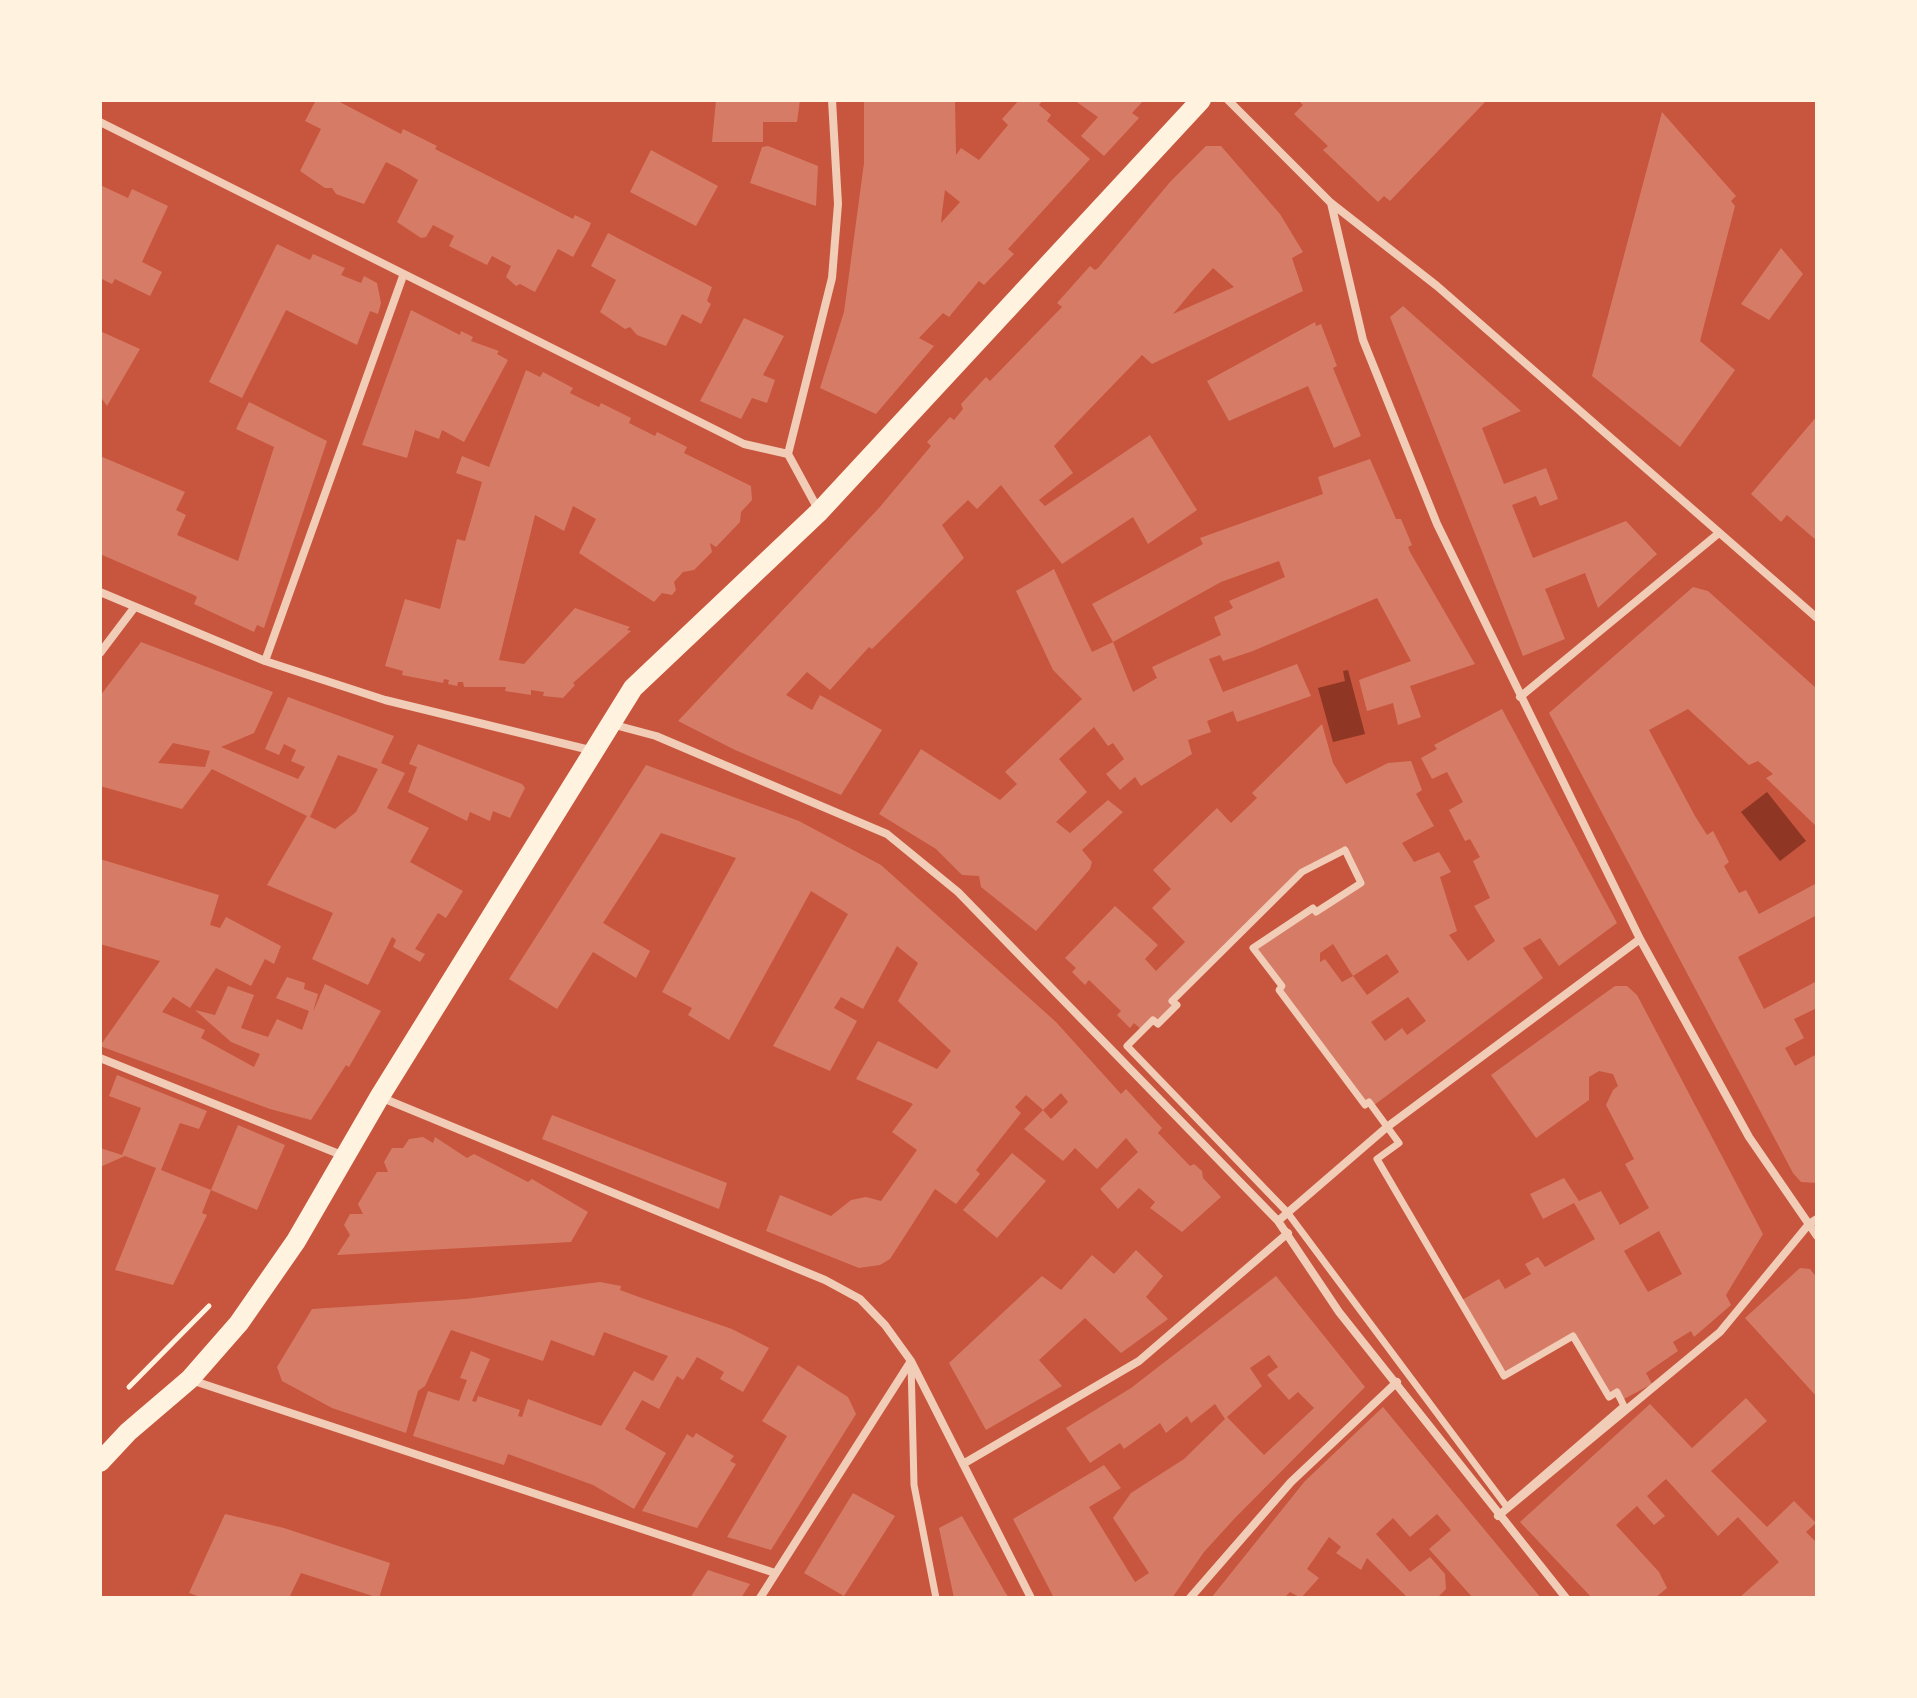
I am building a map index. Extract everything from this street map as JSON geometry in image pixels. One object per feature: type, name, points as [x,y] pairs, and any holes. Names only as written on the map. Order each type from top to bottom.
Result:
[{"type":"main road","points":[[100,1462],[128,1432],[190,1379],[256,1299],[296,1241],[380,1096],[633,688],[819,512],[1201,100]]},
{"type":"street","points":[[819,512],[788,454],[832,278],[838,204],[832,100]]},
{"type":"street","points":[[1228,100],[1331,203],[1437,286],[1817,618]]},
{"type":"street","points":[[100,122],[744,444],[788,454]]},
{"type":"street","points":[[1331,203],[1363,340],[1437,524],[1640,939],[1749,1137],[1813,1221],[1817,1236]]},
{"type":"street","points":[[265,661],[403,276]]},
{"type":"street","points":[[1520,697],[1719,533]]},
{"type":"street","points":[[100,592],[265,661],[385,700],[595,751]]},
{"type":"street","points":[[100,653],[134,608]]},
{"type":"street","points":[[611,724],[670,742],[887,834],[958,892],[1278,1221],[1339,1312],[1566,1598]]},
{"type":"street","points":[[1345,850],[1361,883],[1316,912],[1313,908],[1253,948],[1282,986],[1279,990],[1365,1105],[1369,1102],[1387,1127],[1399,1143],[1377,1159],[1504,1376],[1573,1336],[1609,1397],[1617,1392],[1624,1406],[1507,1507],[1287,1212],[1127,1046],[1153,1020],[1158,1024],[1177,1005],[1172,1001],[1302,872],[1345,850]]},
{"type":"street","points":[[1278,1221],[1387,1127],[1640,939]]},
{"type":"street","points":[[100,1058],[345,1156]]},
{"type":"street","points":[[380,1096],[825,1280],[860,1299],[885,1325],[911,1361],[1031,1598]]},
{"type":"street","points":[[1498,1516],[1720,1332],[1813,1221]]},
{"type":"street","points":[[963,1464],[1139,1361],[1288,1233]]},
{"type":"street","points":[[760,1598],[911,1361]]},
{"type":"street","points":[[911,1361],[914,1485],[936,1598]]},
{"type":"street","points":[[190,1379],[246,1401],[775,1573]]},
{"type":"street","points":[[1190,1598],[1291,1482],[1397,1382]]},
{"type":"path","points":[[121,1395],[215,1299],[256,1299]]},
{"type":"shaded area","points":[[1348,670],[1365,734],[1333,742],[1318,688],[1345,681],[1343,671]]},
{"type":"shaded area","points":[[1767,792],[1806,841],[1780,861],[1741,812]]},
{"type":"building","points":[[316,100],[336,100],[401,134],[403,129],[437,146],[435,149],[573,219],[575,215],[591,223],[589,228],[573,257],[558,249],[535,292],[520,284],[516,286],[506,277],[511,266],[492,256],[487,265],[449,246],[454,236],[433,225],[426,237],[421,238],[397,222],[418,180],[400,169],[386,162],[364,204],[336,194],[332,188],[325,188],[300,171],[321,129],[305,121]]},
{"type":"building","points":[[716,100],[800,100],[797,122],[763,122],[763,142],[712,142]]},
{"type":"building","points":[[864,100],[955,100],[956,155],[961,148],[979,160],[1008,125],[1002,119],[1019,100],[1043,100],[1039,105],[1051,115],[1047,121],[1090,159],[1008,249],[1014,254],[984,285],[979,281],[949,317],[943,313],[919,338],[934,346],[876,414],[820,388],[844,312],[864,163]],"holes":[[[945,190],[960,202],[941,223]]]},
{"type":"building","points":[[1074,100],[1144,100],[1132,113],[1139,118],[1104,156],[1081,136],[1098,117]]},
{"type":"building","points":[[1298,100],[1487,100],[1390,201],[1384,196],[1378,202],[1323,150],[1328,146],[1294,114],[1303,105]]},
{"type":"building","points":[[1662,112],[1736,196],[1731,201],[1735,206],[1700,341],[1735,370],[1680,447],[1592,376]]},
{"type":"building","points":[[768,146],[818,166],[816,206],[750,183],[762,147]]},
{"type":"building","points":[[1206,146],[1221,146],[1280,214],[1303,252],[1292,258],[1303,291],[1152,364],[1142,355],[1054,446],[1073,473],[1039,500],[1045,506],[1150,435],[1197,510],[1148,544],[1133,517],[1062,564],[1001,485],[977,509],[968,500],[942,525],[964,558],[872,649],[869,647],[830,690],[807,672],[786,695],[812,710],[820,695],[882,730],[841,795],[735,750],[678,721],[879,508],[931,446],[927,442],[950,417],[954,420],[963,409],[961,404],[986,377],[990,381],[1062,307],[1057,303],[1090,266],[1095,270],[1098,268],[1170,182]],"holes":[[[1213,268],[1234,287],[1173,314]]]},
{"type":"building","points":[[651,150],[718,186],[696,226],[630,192]]},
{"type":"building","points":[[100,185],[128,198],[132,189],[168,206],[142,262],[162,272],[150,296],[115,279],[112,284],[100,278]]},
{"type":"building","points":[[608,233],[712,287],[707,301],[711,304],[701,324],[682,314],[666,346],[637,335],[630,327],[625,329],[600,312],[616,280],[591,266]]},
{"type":"building","points":[[277,244],[310,260],[313,254],[345,268],[341,275],[361,283],[364,276],[377,283],[381,303],[378,314],[370,311],[357,345],[286,310],[242,398],[209,382]]},
{"type":"building","points":[[1781,248],[1803,274],[1769,320],[1741,304]]},
{"type":"building","points":[[1403,306],[1521,411],[1482,428],[1504,484],[1546,468],[1558,499],[1540,506],[1536,496],[1512,505],[1533,558],[1626,521],[1657,554],[1598,608],[1585,573],[1545,589],[1565,639],[1523,656],[1390,317]]},
{"type":"building","points":[[411,310],[460,335],[461,331],[473,337],[471,341],[499,351],[497,354],[508,360],[464,442],[442,430],[439,439],[415,430],[407,458],[362,445]]},
{"type":"building","points":[[744,318],[784,336],[763,375],[775,380],[767,403],[752,398],[741,419],[700,401]]},
{"type":"building","points":[[1315,322],[1316,326],[1321,324],[1337,366],[1333,368],[1361,436],[1334,448],[1308,386],[1229,421],[1207,381]]},
{"type":"building","points":[[100,331],[140,349],[107,406],[100,396]]},
{"type":"building","points":[[526,370],[540,377],[543,372],[573,388],[570,393],[599,407],[601,403],[631,418],[629,423],[687,447],[684,453],[751,486],[752,500],[741,512],[740,522],[716,547],[710,543],[712,552],[694,570],[683,572],[674,582],[676,590],[672,595],[662,593],[654,602],[579,553],[596,519],[573,506],[564,531],[535,515],[499,660],[524,664],[575,608],[630,627],[627,630],[631,631],[573,683],[575,685],[563,698],[543,696],[544,692],[531,690],[531,695],[505,691],[506,687],[464,687],[463,682],[458,682],[457,686],[448,684],[449,680],[444,679],[443,683],[402,675],[403,671],[385,666],[405,599],[440,609],[457,539],[465,541],[482,482],[456,473],[462,456],[489,467]]},
{"type":"building","points":[[249,402],[327,441],[264,628],[257,625],[254,632],[194,604],[197,597],[194,595],[100,554],[100,456],[185,492],[176,510],[186,515],[177,535],[238,561],[274,447],[236,429]]},
{"type":"building","points":[[1817,416],[1817,541],[1787,515],[1781,522],[1751,494]]},
{"type":"building","points":[[1370,459],[1396,519],[1401,519],[1412,545],[1408,547],[1410,552],[1475,664],[1410,686],[1421,717],[1398,725],[1393,703],[1367,711],[1359,680],[1411,661],[1377,598],[1253,651],[1223,661],[1220,655],[1209,659],[1223,692],[1297,664],[1311,696],[1237,722],[1233,711],[1207,721],[1211,732],[1188,740],[1192,754],[1141,786],[1135,777],[1120,790],[1106,774],[1124,759],[1113,743],[1108,746],[1094,727],[1059,759],[1087,792],[1056,822],[1070,833],[1108,800],[1123,812],[1082,850],[1092,862],[1090,869],[1036,931],[981,887],[979,876],[962,875],[936,849],[879,814],[921,749],[1000,800],[1017,784],[1005,772],[1082,699],[1053,670],[1016,591],[1054,569],[1092,652],[1113,642],[1092,604],[1203,544],[1200,538],[1323,494],[1318,477]],"holes":[[[1279,561],[1285,577],[1229,601],[1233,608],[1214,617],[1221,635],[1152,667],[1157,678],[1133,692],[1113,642],[1221,582]]]},
{"type":"building","points":[[1693,587],[1708,591],[1817,689],[1817,827],[1766,778],[1773,774],[1758,761],[1749,765],[1688,709],[1649,730],[1707,835],[1713,831],[1729,862],[1724,866],[1739,893],[1746,890],[1759,914],[1817,883],[1817,915],[1738,957],[1764,1009],[1817,981],[1817,1008],[1794,1019],[1804,1038],[1785,1048],[1795,1066],[1817,1054],[1817,1183],[1801,1182],[1793,1173],[1549,713]]},
{"type":"building","points":[[141,642],[273,692],[254,733],[221,747],[298,779],[305,767],[291,761],[296,750],[284,744],[279,755],[265,749],[288,697],[394,736],[381,763],[405,773],[387,808],[429,828],[410,862],[463,891],[446,918],[438,913],[415,949],[425,954],[420,962],[393,947],[396,940],[392,937],[368,985],[312,959],[333,913],[267,885],[307,816],[212,769],[182,809],[100,786],[100,696]],"holes":[[[173,743],[210,751],[205,767],[158,763]],[[338,755],[378,769],[356,812],[335,829],[310,817]]]},
{"type":"building","points":[[1502,709],[1617,923],[1559,966],[1540,938],[1523,948],[1543,978],[1373,1106],[1365,1104],[1280,990],[1283,987],[1255,949],[1312,910],[1363,885],[1347,846],[1301,871],[1170,1000],[1175,1005],[1157,1023],[1142,1030],[1134,1023],[1130,1028],[1117,1015],[1121,1011],[1089,980],[1085,985],[1072,972],[1076,968],[1065,958],[1115,906],[1158,945],[1145,959],[1156,971],[1185,942],[1152,908],[1171,889],[1153,870],[1217,808],[1231,823],[1257,798],[1252,793],[1322,724],[1333,763],[1346,784],[1388,763],[1411,761],[1422,790],[1416,794],[1434,826],[1402,843],[1414,862],[1439,852],[1451,872],[1440,877],[1457,931],[1449,935],[1468,961],[1495,941],[1474,906],[1490,898],[1473,861],[1480,857],[1470,839],[1465,841],[1449,810],[1463,802],[1447,772],[1432,779],[1421,758],[1437,749],[1434,745]],"holes":[[[1333,944],[1353,976],[1342,982],[1325,959],[1320,962],[1320,953]],[[1387,954],[1399,972],[1367,995],[1353,976]],[[1408,997],[1426,1021],[1407,1035],[1402,1028],[1385,1041],[1371,1022]]]},
{"type":"building","points":[[418,744],[522,784],[525,788],[510,818],[493,811],[490,821],[470,812],[467,821],[408,792],[417,767],[409,764]]},
{"type":"building","points":[[646,765],[799,821],[881,865],[1056,1022],[1121,1094],[1126,1089],[1162,1128],[1158,1133],[1190,1166],[1194,1164],[1202,1171],[1203,1178],[1221,1197],[1182,1232],[1150,1208],[1155,1202],[1139,1188],[1118,1209],[1100,1189],[1138,1152],[1126,1138],[1097,1169],[1075,1148],[1063,1161],[1024,1129],[1043,1110],[1026,1095],[1015,1107],[1021,1113],[976,1170],[980,1174],[956,1204],[935,1189],[890,1259],[880,1265],[859,1268],[766,1231],[780,1195],[831,1216],[851,1200],[866,1197],[881,1201],[917,1150],[892,1132],[913,1104],[856,1079],[878,1041],[937,1069],[951,1051],[898,1001],[918,963],[897,946],[863,1009],[841,997],[834,1008],[857,1021],[830,1071],[773,1046],[848,914],[811,891],[729,1040],[688,1015],[692,1008],[662,992],[736,858],[661,833],[603,923],[650,951],[636,978],[593,952],[557,1009],[509,979]],"holes":[[[1061,1093],[1068,1102],[1051,1119],[1043,1110]]]},
{"type":"building","points":[[100,859],[219,895],[210,925],[220,928],[226,917],[281,946],[274,964],[265,959],[251,986],[216,968],[190,1008],[173,997],[162,1012],[205,1030],[201,1038],[254,1067],[260,1054],[231,1042],[195,1010],[215,1015],[228,986],[254,995],[241,1028],[268,1037],[277,1019],[302,1030],[309,1011],[276,998],[287,977],[305,983],[304,989],[318,994],[313,1012],[325,984],[381,1011],[349,1067],[346,1065],[311,1120],[270,1109],[100,1046],[160,961],[100,944]]},
{"type":"building","points":[[1615,986],[1627,986],[1637,995],[1763,1234],[1726,1295],[1731,1305],[1694,1337],[1691,1331],[1673,1342],[1678,1351],[1646,1373],[1652,1384],[1624,1399],[1609,1394],[1574,1334],[1504,1373],[1462,1300],[1499,1279],[1505,1289],[1531,1274],[1525,1264],[1538,1257],[1545,1267],[1595,1239],[1574,1203],[1543,1219],[1530,1194],[1564,1178],[1579,1201],[1601,1191],[1620,1225],[1649,1208],[1625,1164],[1634,1159],[1606,1105],[1618,1086],[1613,1074],[1599,1071],[1589,1077],[1589,1100],[1536,1138],[1491,1075]],"holes":[[[1659,1231],[1682,1274],[1648,1292],[1624,1251]]]},
{"type":"building","points":[[117,1075],[207,1111],[199,1129],[180,1123],[161,1170],[211,1190],[202,1213],[207,1215],[173,1285],[115,1270],[156,1168],[125,1156],[100,1167],[100,1148],[122,1155],[141,1108],[109,1096]]},
{"type":"building","points":[[552,1115],[727,1183],[719,1209],[542,1139]]},
{"type":"building","points":[[238,1125],[285,1145],[257,1210],[211,1190]]},
{"type":"building","points":[[423,1137],[433,1143],[435,1137],[467,1158],[474,1154],[528,1182],[532,1179],[588,1212],[571,1242],[337,1255],[350,1235],[344,1225],[350,1214],[363,1214],[358,1204],[377,1172],[388,1172],[384,1162],[392,1148],[403,1148],[409,1139]]},
{"type":"building","points":[[1012,1153],[1046,1181],[997,1238],[963,1210]]},
{"type":"building","points":[[1136,1250],[1163,1276],[1146,1297],[1168,1319],[1121,1353],[1085,1318],[1039,1360],[1062,1386],[986,1430],[949,1363],[1042,1276],[1061,1290],[1092,1255],[1114,1274]]},
{"type":"building","points":[[1800,1268],[1810,1269],[1817,1278],[1817,1397],[1745,1318]]},
{"type":"building","points":[[1276,1276],[1365,1387],[1234,1519],[1204,1552],[1172,1598],[1054,1598],[1013,1519],[1104,1465],[1121,1488],[1089,1507],[1135,1582],[1149,1573],[1113,1518],[1131,1493],[1184,1459],[1225,1419],[1215,1404],[1191,1423],[1187,1416],[1166,1433],[1160,1423],[1124,1449],[1120,1443],[1090,1463],[1066,1428],[1131,1388]],"holes":[[[1269,1355],[1278,1367],[1267,1375],[1289,1400],[1298,1392],[1314,1408],[1264,1455],[1227,1417],[1262,1386],[1250,1368]]]},
{"type":"building","points":[[600,1282],[621,1286],[620,1290],[732,1329],[769,1348],[743,1392],[720,1379],[724,1372],[697,1357],[683,1380],[677,1376],[659,1409],[642,1400],[625,1429],[666,1453],[634,1509],[593,1485],[508,1454],[504,1465],[413,1436],[428,1391],[459,1401],[467,1380],[460,1378],[471,1351],[490,1359],[472,1401],[476,1402],[478,1396],[520,1410],[518,1416],[522,1417],[528,1399],[601,1426],[634,1371],[653,1381],[668,1356],[604,1332],[594,1356],[551,1340],[543,1361],[451,1330],[425,1386],[418,1391],[406,1433],[332,1408],[282,1381],[277,1367],[312,1309],[466,1299]]},
{"type":"building","points":[[798,1365],[848,1397],[856,1414],[771,1550],[727,1537],[787,1436],[762,1421]]},
{"type":"building","points":[[1746,1398],[1767,1421],[1711,1471],[1767,1527],[1794,1501],[1816,1523],[1806,1532],[1817,1543],[1817,1598],[1739,1598],[1779,1562],[1738,1517],[1718,1536],[1666,1479],[1647,1496],[1665,1516],[1654,1525],[1637,1506],[1616,1525],[1659,1572],[1667,1588],[1655,1598],[1592,1598],[1520,1522],[1650,1404],[1692,1448]]},
{"type":"building","points":[[1383,1407],[1541,1598],[1473,1598],[1429,1549],[1451,1530],[1437,1514],[1410,1537],[1393,1518],[1376,1534],[1410,1572],[1430,1557],[1445,1574],[1446,1589],[1437,1598],[1408,1598],[1367,1558],[1361,1570],[1336,1553],[1341,1547],[1329,1537],[1307,1569],[1319,1578],[1301,1598],[1290,1592],[1284,1598],[1211,1598],[1305,1481]]},
{"type":"building","points":[[696,1433],[734,1456],[730,1461],[736,1464],[697,1528],[642,1511],[687,1434],[693,1438]]},
{"type":"building","points":[[853,1493],[895,1516],[844,1596],[804,1573]]},
{"type":"building","points":[[225,1514],[284,1528],[390,1563],[379,1598],[301,1573],[289,1598],[203,1598],[189,1593]]},
{"type":"building","points":[[962,1516],[1009,1598],[954,1598],[939,1528]]},
{"type":"building","points":[[708,1570],[750,1584],[741,1598],[690,1598]]}]
